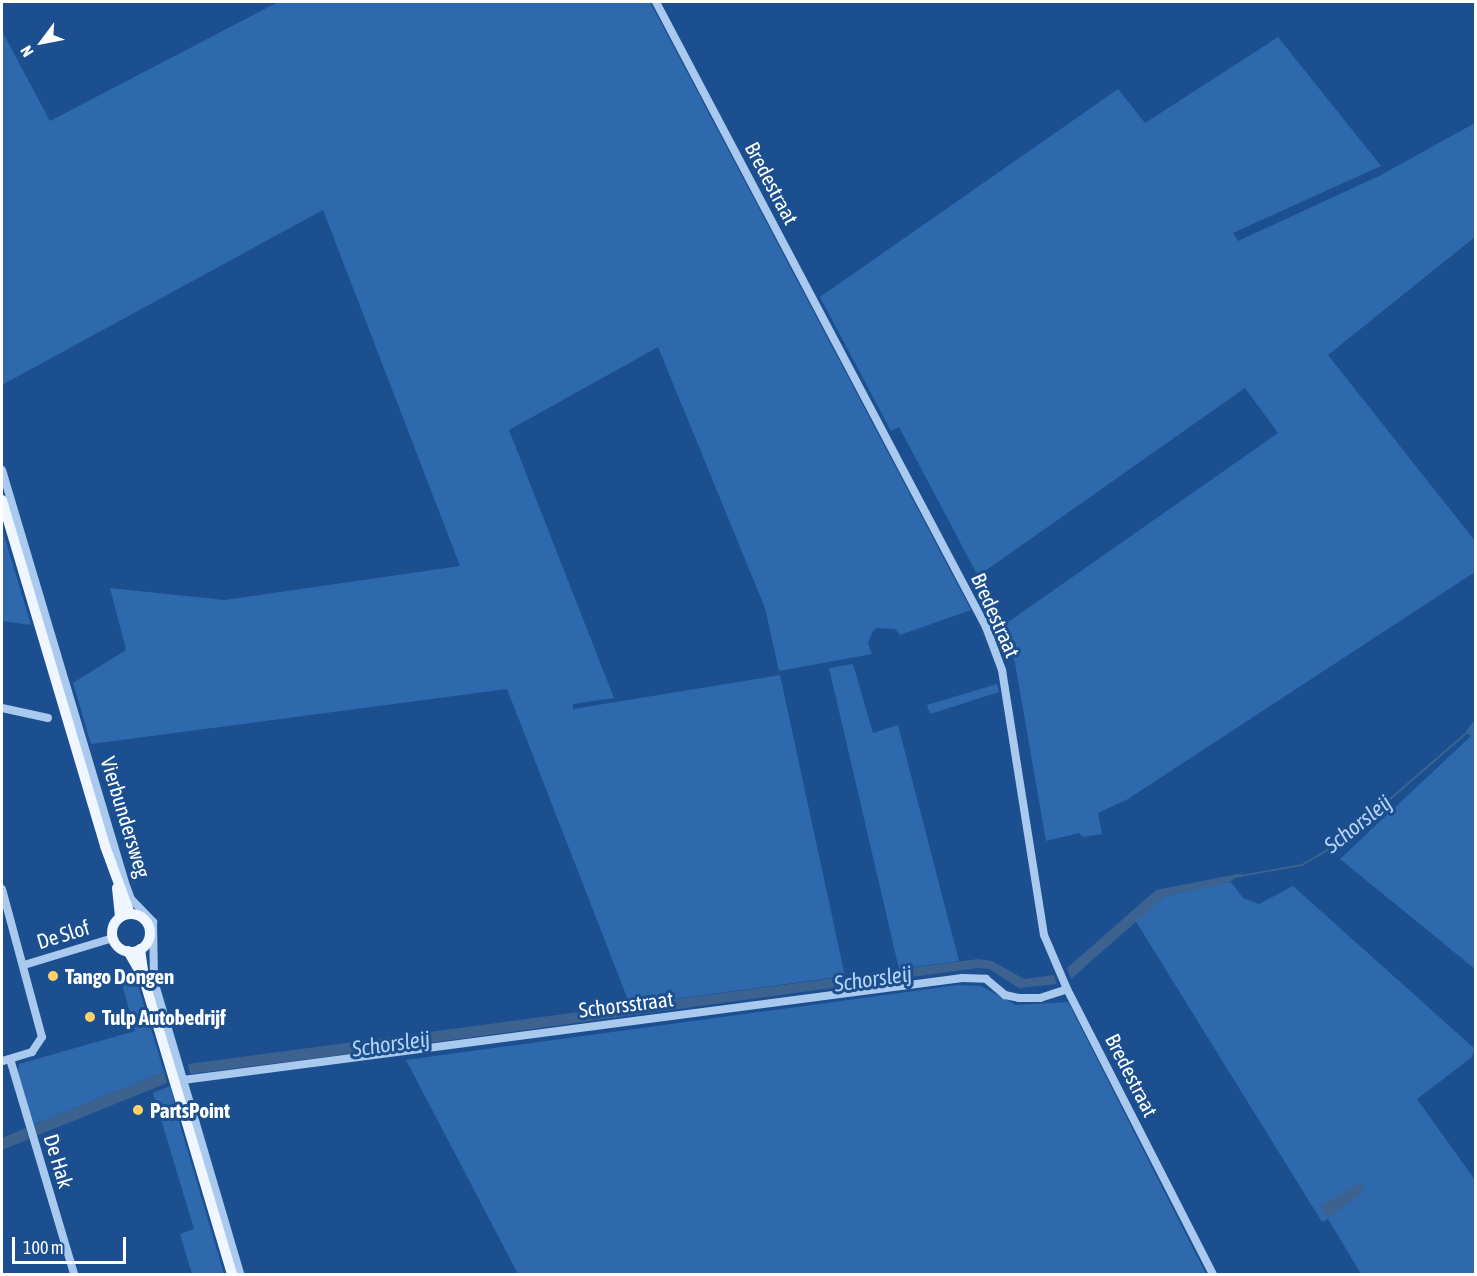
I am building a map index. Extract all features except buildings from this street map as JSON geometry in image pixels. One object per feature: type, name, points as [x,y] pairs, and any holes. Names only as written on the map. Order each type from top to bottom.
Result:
[{"type":"main road","name":"Vierbundersweg","points":[[2,500],[43,623],[109,845],[125,915]]},
{"type":"main road","points":[[125,915],[142,917],[149,928],[148,940],[140,949],[128,951],[118,947],[112,938],[113,926],[125,915]]},
{"type":"main road","points":[[140,949],[144,979],[232,1275]]},
{"type":"main road","points":[[128,951],[144,979]]},
{"type":"street","name":"Bredestraat","points":[[656,2],[987,627],[1002,670],[1044,935],[1067,989],[1213,1275]]},
{"type":"street","name":"Vierbundersweg","points":[[2,470],[22,556]]},
{"type":"street","points":[[2,708],[48,718]]},
{"type":"street","name":"Vierbundersweg","points":[[109,845],[131,899],[153,922],[154,981],[240,1275]]},
{"type":"street","name":"De Slof","points":[[2,889],[42,1037],[32,1052],[6,1060]]},
{"type":"street","name":"De Slof","points":[[24,965],[112,938]]},
{"type":"street","name":"Schorsstraat","points":[[183,1080],[962,978],[986,979],[1005,995],[1019,998],[1040,998],[1067,989]]},
{"type":"street","name":"De Hak","points":[[6,1060],[74,1275]]},
{"type":"shaded area","points":[[278,2],[650,2],[971,610],[900,635],[895,629],[877,628],[872,632],[868,643],[872,654],[779,671],[765,608],[658,347],[509,430],[614,698],[573,704],[573,709],[780,675],[845,976],[630,1005],[507,689],[91,744],[73,683],[126,650],[110,588],[224,600],[460,566],[323,210],[2,385],[2,31],[50,121]]},
{"type":"shaded area","points":[[1278,37],[1381,166],[1233,233],[1238,241],[1381,175],[1475,123],[1475,237],[1328,355],[1475,541],[1475,572],[1128,799],[1098,813],[1102,834],[1083,837],[1079,833],[1046,841],[1015,663],[1004,625],[1278,433],[1245,388],[978,576],[899,427],[891,431],[820,297],[1118,89],[1145,123]]},
{"type":"shaded area","points":[[2,529],[31,625],[2,621]]},
{"type":"shaded area","points":[[853,664],[873,733],[898,725],[959,961],[899,969],[829,668]]},
{"type":"shaded area","points":[[997,684],[999,692],[930,714],[927,705]]},
{"type":"shaded area","points":[[1475,720],[1475,969],[1340,859],[1471,736],[1466,731]]},
{"type":"shaded area","points":[[1231,882],[1243,898],[1259,904],[1293,886],[1475,1049],[1471,1058],[1417,1099],[1475,1180],[1475,1274],[1361,1274],[1328,1219],[1322,1222],[1135,920],[1165,896]]},
{"type":"shaded area","points":[[133,969],[164,1072],[33,1125],[18,1074],[19,1064],[135,1031],[119,973]]},
{"type":"shaded area","points":[[958,985],[981,986],[1016,1005],[1068,1002],[1206,1274],[518,1274],[406,1060]]},
{"type":"shaded area","points":[[170,1086],[224,1274],[192,1274],[180,1234],[194,1229],[153,1093]]},
{"type":"water","points":[[1243,873],[1228,883],[1165,896],[1071,979],[1067,968],[1156,890]]},
{"type":"water","points":[[978,959],[992,961],[1024,979],[1054,975],[1057,984],[1019,988],[989,969],[978,968],[190,1074],[188,1064]]},
{"type":"water","points":[[164,1072],[167,1083],[36,1136],[33,1125]]},
{"type":"water","points":[[26,1128],[29,1139],[2,1150],[2,1138]]},
{"type":"water","points":[[1361,1182],[1364,1192],[1327,1219],[1320,1206]]},
{"type":"waterway","name":"Schorsleij","points":[[1235,877],[1302,865],[1338,844],[1476,725]]},
{"type":"place","name":"Tango Dongen","points":[[53,976]]},
{"type":"place","name":"Tulp Autobedrijf","points":[[90,1017]]},
{"type":"place","name":"PartsPoint","points":[[138,1110]]}]
